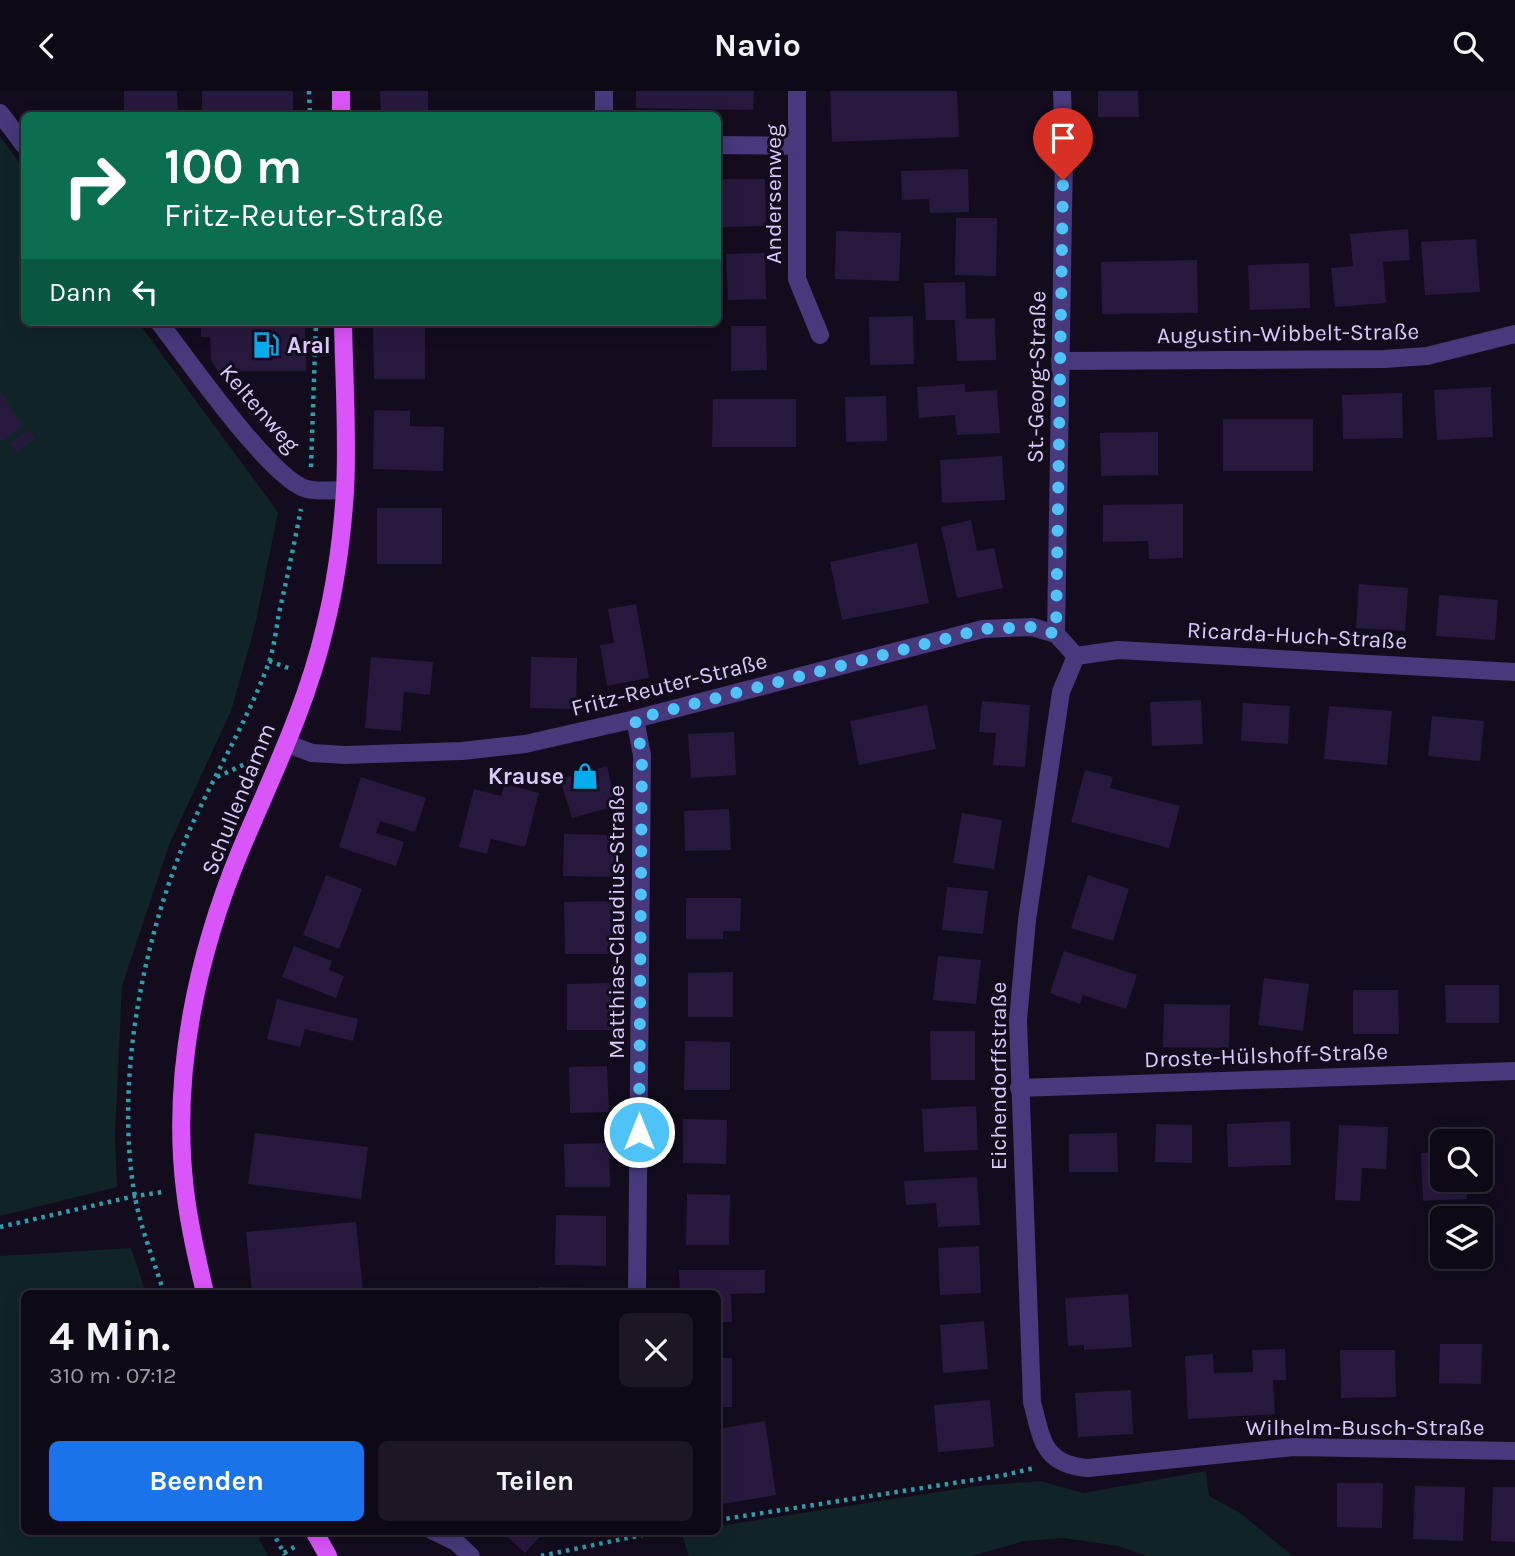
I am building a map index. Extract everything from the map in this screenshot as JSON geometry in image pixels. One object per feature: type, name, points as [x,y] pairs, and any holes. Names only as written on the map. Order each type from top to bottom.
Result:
[{"type":"main road","points":[[341,91],[341,112]]},
{"type":"main road","name":"Schullendamm","points":[[204,1290],[185,1189],[181,1116],[187,1039],[210,939],[240,851],[288,744],[312,676],[325,627],[339,557],[345,490],[343,326]]},
{"type":"main road","points":[[316,1535],[328,1556]]},
{"type":"street","points":[[604,91],[604,112]]},
{"type":"street","name":"Andersenweg","points":[[797,91],[797,279],[820,335]]},
{"type":"street","name":"St.-Georg-Straße","points":[[1056,634],[1062,91]]},
{"type":"street","points":[[0,113],[21,141]]},
{"type":"street","points":[[721,145],[797,146]]},
{"type":"street","name":"Keltenweg","points":[[162,326],[271,464],[306,489]]},
{"type":"street","name":"Augustin-Wibbelt-Straße","points":[[1060,361],[1384,359],[1427,356],[1515,334]]},
{"type":"street","points":[[306,489],[345,490]]},
{"type":"street","name":"Fritz-Reuter-Straße","points":[[288,744],[312,753],[345,755],[462,751],[525,744],[635,719],[983,629],[1032,627],[1056,634]]},
{"type":"street","points":[[1056,634],[1076,656]]},
{"type":"street","name":"Ricarda-Huch-Straße","points":[[1076,656],[1118,650],[1515,672]]},
{"type":"street","name":"Eichendorffstraße","points":[[1052,1456],[1042,1440],[1032,1402],[1017,1020],[1027,920],[1061,692],[1076,656]]},
{"type":"street","name":"Matthias-Claudius-Straße","points":[[635,719],[642,755],[637,1290]]},
{"type":"street","name":"Droste-Hülshoff-Straße","points":[[1019,1088],[1515,1071]]},
{"type":"street","name":"Wilhelm-Busch-Straße","points":[[1052,1456],[1069,1467],[1088,1468],[1294,1447],[1515,1451]]},
{"type":"street","points":[[441,1535],[456,1542],[471,1556]]},
{"type":"path","points":[[309,91],[310,112]]},
{"type":"path","points":[[163,1290],[135,1196],[131,1155],[129,1087],[137,1010],[159,911],[183,846],[248,715],[269,661],[313,457],[316,326]]},
{"type":"path","points":[[0,1227],[135,1196]]},
{"type":"path","points":[[721,1520],[1005,1475],[1040,1466],[1052,1456]]},
{"type":"path","points":[[274,1535],[285,1555],[295,1548]]},
{"type":"path","points":[[541,1556],[642,1535]]},
{"type":"green space","points":[[0,136],[21,165],[21,326],[141,326],[278,512],[255,626],[231,711],[169,845],[122,986],[115,1134],[117,1187],[0,1216]]},
{"type":"green space","points":[[131,1248],[145,1290],[21,1290],[21,1535],[257,1535],[268,1556],[0,1556],[0,1256]]},
{"type":"green space","points":[[1206,1471],[1209,1496],[1240,1513],[1293,1556],[1147,1556],[1118,1546],[1064,1538],[1024,1541],[972,1556],[689,1556],[682,1535],[721,1535],[721,1526],[977,1486],[1040,1481],[1083,1493]]},
{"type":"building","points":[[124,91],[177,91],[178,112],[124,112]]},
{"type":"building","points":[[202,91],[293,91],[293,112],[202,112]]},
{"type":"building","points":[[380,91],[428,91],[428,112],[381,112]]},
{"type":"building","points":[[636,91],[754,91],[753,110],[636,108]]},
{"type":"building","points":[[830,91],[957,91],[959,137],[832,142]]},
{"type":"building","points":[[1098,91],[1138,91],[1139,117],[1098,117]]},
{"type":"building","points":[[968,169],[969,212],[930,213],[929,199],[902,200],[901,171]]},
{"type":"building","points":[[722,179],[765,179],[766,226],[723,227]]},
{"type":"building","points":[[956,218],[997,218],[996,276],[955,275]]},
{"type":"building","points":[[1408,229],[1410,260],[1383,262],[1386,303],[1335,307],[1331,268],[1353,266],[1350,234]]},
{"type":"building","points":[[836,231],[901,233],[899,281],[835,279]]},
{"type":"building","points":[[1476,239],[1480,292],[1425,295],[1421,242]]},
{"type":"building","points":[[765,253],[766,299],[728,300],[726,254]]},
{"type":"building","points":[[1197,260],[1198,313],[1102,314],[1101,262]]},
{"type":"building","points":[[1309,263],[1310,308],[1250,310],[1248,265]]},
{"type":"building","points":[[965,282],[966,319],[995,318],[996,360],[957,361],[955,320],[926,320],[924,283]]},
{"type":"building","points":[[913,316],[914,364],[870,365],[869,317]]},
{"type":"building","points":[[201,326],[305,326],[306,371],[237,371],[237,381],[224,381],[211,360],[210,337],[201,337]]},
{"type":"building","points":[[373,326],[425,326],[425,379],[374,379]]},
{"type":"building","points":[[731,326],[766,326],[767,370],[731,371]]},
{"type":"building","points":[[965,384],[965,392],[997,390],[1000,433],[957,435],[955,415],[919,418],[917,387]]},
{"type":"building","points":[[1491,387],[1493,437],[1437,440],[1434,390]]},
{"type":"building","points":[[0,390],[23,427],[0,442]]},
{"type":"building","points":[[1402,393],[1403,438],[1343,439],[1342,395]]},
{"type":"building","points":[[886,396],[887,441],[846,442],[845,397]]},
{"type":"building","points":[[713,399],[796,399],[796,447],[712,447]]},
{"type":"building","points":[[374,410],[410,411],[410,426],[444,427],[443,471],[373,469]]},
{"type":"building","points":[[1223,419],[1313,419],[1313,471],[1223,471]]},
{"type":"building","points":[[30,430],[35,439],[16,452],[10,443]]},
{"type":"building","points":[[1158,432],[1158,475],[1101,476],[1100,433]]},
{"type":"building","points":[[1002,456],[1005,500],[942,503],[940,460]]},
{"type":"building","points":[[1183,504],[1183,558],[1149,559],[1148,541],[1103,542],[1103,505]]},
{"type":"building","points":[[377,508],[442,508],[442,564],[377,564]]},
{"type":"building","points":[[971,520],[977,551],[994,548],[1003,588],[957,598],[941,527]]},
{"type":"building","points":[[917,543],[929,603],[842,620],[830,562]]},
{"type":"building","points":[[1359,584],[1408,588],[1405,631],[1356,628]]},
{"type":"building","points":[[1439,595],[1498,600],[1495,640],[1436,636]]},
{"type":"building","points":[[636,604],[649,678],[607,686],[600,645],[614,643],[608,609]]},
{"type":"building","points":[[371,657],[433,662],[430,695],[404,692],[401,731],[365,728]]},
{"type":"building","points":[[531,657],[577,658],[576,709],[530,708]]},
{"type":"building","points":[[1201,700],[1203,744],[1152,746],[1150,702]]},
{"type":"building","points":[[982,701],[1030,705],[1025,767],[993,765],[996,733],[979,732]]},
{"type":"building","points":[[1243,703],[1290,706],[1288,744],[1241,741]]},
{"type":"building","points":[[927,705],[936,749],[859,765],[850,721]]},
{"type":"building","points":[[1329,706],[1392,711],[1387,765],[1324,759]]},
{"type":"building","points":[[1432,716],[1484,721],[1480,761],[1428,756]]},
{"type":"building","points":[[734,732],[736,775],[691,778],[688,734]]},
{"type":"building","points":[[607,766],[616,806],[572,818],[560,779]]},
{"type":"building","points":[[1085,770],[1113,777],[1110,788],[1180,806],[1169,848],[1071,822]]},
{"type":"building","points":[[361,777],[426,798],[415,832],[380,821],[376,833],[404,842],[396,866],[339,847]]},
{"type":"building","points":[[505,784],[539,793],[525,847],[491,839],[487,854],[459,847],[474,789],[501,796]]},
{"type":"building","points":[[729,809],[731,850],[685,851],[684,811]]},
{"type":"building","points":[[962,813],[1002,820],[994,869],[953,863]]},
{"type":"building","points":[[564,834],[614,835],[614,877],[563,876]]},
{"type":"building","points":[[326,875],[362,889],[339,949],[303,935]]},
{"type":"building","points":[[1088,875],[1129,889],[1113,941],[1071,928]]},
{"type":"building","points":[[947,887],[988,891],[983,934],[942,930]]},
{"type":"building","points":[[686,898],[741,898],[740,931],[723,931],[723,939],[686,939]]},
{"type":"building","points":[[613,901],[613,954],[565,954],[564,902]]},
{"type":"building","points":[[294,946],[332,961],[329,970],[344,976],[336,998],[282,977]]},
{"type":"building","points":[[1064,951],[1137,975],[1126,1009],[1083,995],[1080,1004],[1050,993]]},
{"type":"building","points":[[938,956],[981,960],[976,1004],[933,1000]]},
{"type":"building","points":[[733,972],[733,1017],[688,1017],[688,973]]},
{"type":"building","points":[[1264,978],[1309,984],[1303,1031],[1258,1025]]},
{"type":"building","points":[[611,983],[611,1030],[567,1030],[567,984]]},
{"type":"building","points":[[1445,985],[1499,985],[1499,1023],[1446,1023]]},
{"type":"building","points":[[1353,990],[1398,990],[1399,1034],[1353,1034]]},
{"type":"building","points":[[277,999],[358,1019],[353,1041],[305,1029],[300,1047],[267,1039]]},
{"type":"building","points":[[1164,1004],[1230,1005],[1229,1048],[1163,1047]]},
{"type":"building","points":[[930,1031],[975,1031],[975,1080],[931,1080]]},
{"type":"building","points":[[685,1041],[730,1042],[730,1090],[684,1090]]},
{"type":"building","points":[[607,1066],[609,1112],[570,1113],[569,1067]]},
{"type":"building","points":[[976,1106],[978,1150],[924,1152],[922,1109]]},
{"type":"building","points":[[683,1119],[727,1120],[726,1164],[683,1163]]},
{"type":"building","points":[[1290,1121],[1291,1165],[1228,1167],[1227,1124]]},
{"type":"building","points":[[1156,1124],[1192,1125],[1192,1163],[1155,1162]]},
{"type":"building","points":[[1339,1125],[1388,1127],[1386,1169],[1362,1168],[1360,1201],[1335,1200]]},
{"type":"building","points":[[255,1133],[368,1147],[361,1199],[248,1184]]},
{"type":"building","points":[[1117,1133],[1118,1172],[1069,1172],[1069,1134]]},
{"type":"building","points":[[609,1143],[610,1187],[565,1187],[564,1144]]},
{"type":"building","points":[[1421,1153],[1430,1153],[1430,1192],[1467,1192],[1467,1199],[1423,1201]]},
{"type":"building","points":[[977,1177],[980,1225],[938,1227],[936,1203],[906,1205],[904,1181]]},
{"type":"building","points":[[687,1194],[730,1195],[729,1245],[686,1245]]},
{"type":"building","points":[[556,1215],[606,1216],[606,1266],[555,1265]]},
{"type":"building","points":[[356,1222],[363,1290],[252,1290],[246,1232]]},
{"type":"building","points":[[979,1246],[981,1293],[940,1295],[938,1248]]},
{"type":"building","points":[[679,1270],[765,1270],[765,1293],[731,1294],[732,1322],[721,1322],[721,1290],[680,1290]]},
{"type":"building","points":[[538,1287],[606,1288],[606,1290],[538,1290]]},
{"type":"building","points":[[1128,1294],[1132,1347],[1084,1350],[1084,1345],[1068,1346],[1065,1298]]},
{"type":"building","points":[[984,1321],[988,1369],[943,1373],[940,1325]]},
{"type":"building","points":[[1440,1344],[1482,1344],[1481,1384],[1439,1383]]},
{"type":"building","points":[[1285,1349],[1286,1380],[1273,1380],[1275,1414],[1188,1419],[1185,1356],[1213,1354],[1214,1373],[1253,1372],[1252,1350]]},
{"type":"building","points":[[1340,1350],[1395,1350],[1396,1397],[1341,1398]]},
{"type":"building","points":[[721,1358],[732,1358],[732,1407],[721,1407]]},
{"type":"building","points":[[1131,1390],[1133,1434],[1078,1437],[1075,1393]]},
{"type":"building","points":[[990,1400],[994,1447],[938,1452],[934,1405]]},
{"type":"building","points":[[765,1421],[776,1495],[723,1504],[721,1428]]},
{"type":"building","points":[[1337,1483],[1383,1483],[1382,1528],[1337,1527]]},
{"type":"building","points":[[1415,1486],[1465,1487],[1463,1541],[1413,1539]]},
{"type":"building","points":[[1493,1487],[1515,1487],[1515,1542],[1491,1541]]},
{"type":"building","points":[[505,1535],[541,1535],[525,1553]]},
{"type":"place","name":"Aral","points":[[266,345]]},
{"type":"place","name":"Krause","points":[[585,776]]},
{"type":"route","points":[[639,1132],[642,755],[635,719],[983,629],[1032,627],[1056,634],[1063,180]]}]
